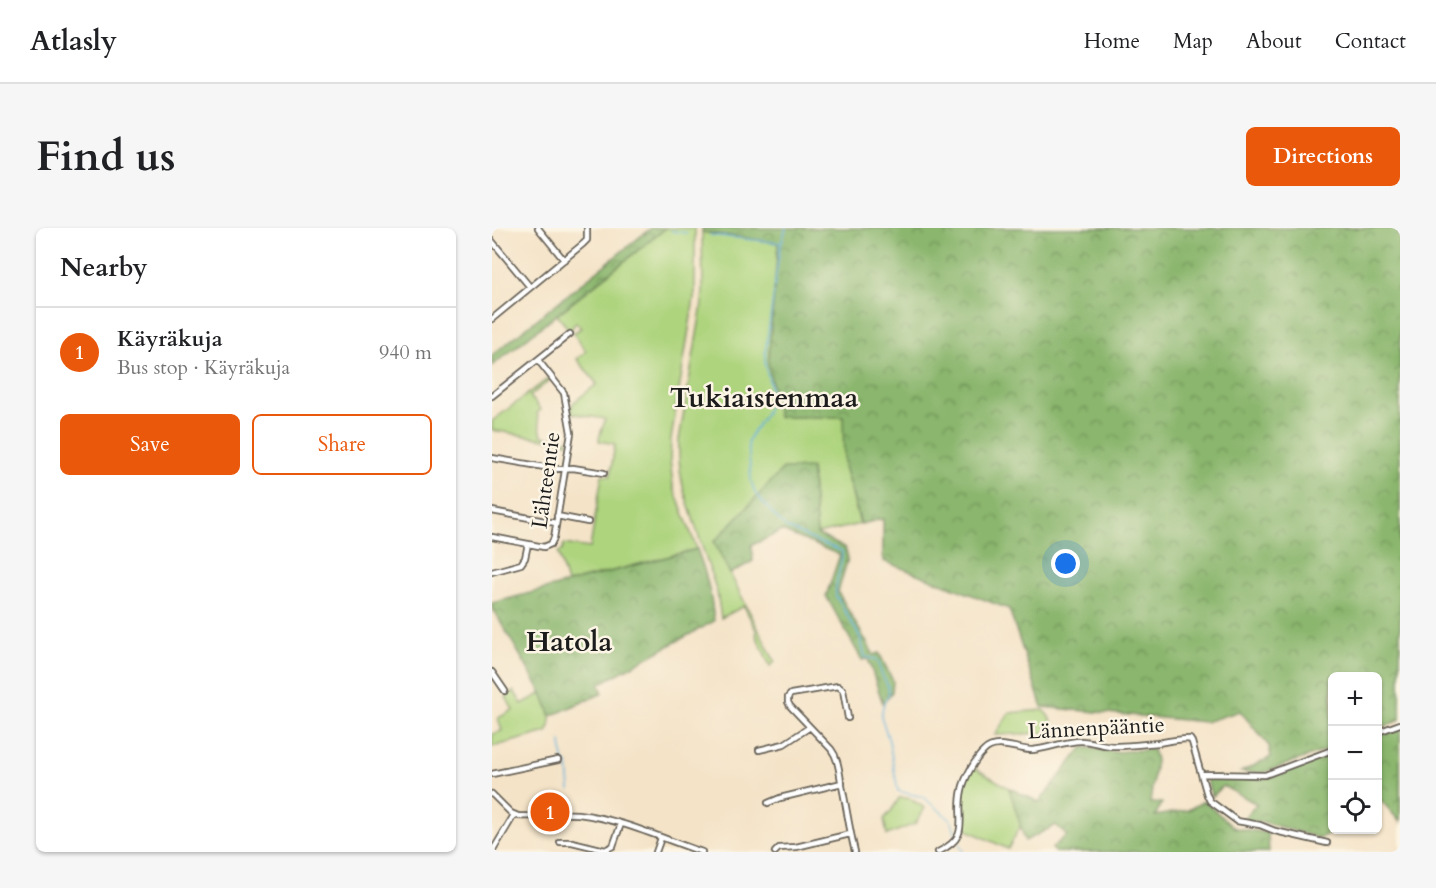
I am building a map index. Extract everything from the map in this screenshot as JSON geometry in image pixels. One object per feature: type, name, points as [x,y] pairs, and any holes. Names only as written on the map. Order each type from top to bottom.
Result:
[{"type":"street","points":[[538,228],[564,260]]},
{"type":"street","points":[[492,309],[494,317],[564,260],[587,240],[587,228]]},
{"type":"street","points":[[492,241],[531,287]]},
{"type":"street","points":[[492,396],[570,334]]},
{"type":"street","name":"Lähteentie","points":[[528,544],[544,547],[552,543],[571,435],[566,398],[538,360]]},
{"type":"street","points":[[492,458],[603,473]]},
{"type":"street","points":[[492,512],[556,523]]},
{"type":"street","points":[[558,516],[588,522]]},
{"type":"street","points":[[492,537],[528,544],[521,564],[492,572]]},
{"type":"street","points":[[492,672],[505,690]]},
{"type":"street","points":[[848,718],[844,691],[841,687],[790,695],[788,698],[788,704],[833,751],[836,757],[855,852]]},
{"type":"street","points":[[1382,730],[1400,724]]},
{"type":"street","points":[[759,750],[784,744],[810,727]]},
{"type":"street","name":"Lännenpääntie","points":[[938,852],[954,842],[960,832],[962,788],[977,758],[985,748],[994,745],[1032,750],[1083,741],[1114,746],[1190,739],[1202,774]]},
{"type":"street","points":[[1327,843],[1237,821],[1210,801],[1202,774],[1265,775],[1328,751]]},
{"type":"street","points":[[492,774],[558,760]]},
{"type":"street","points":[[768,803],[842,783]]},
{"type":"street","points":[[492,794],[514,815],[573,814],[598,818],[702,852]]},
{"type":"street","points":[[492,852],[514,815]]},
{"type":"street","points":[[560,842],[572,842],[605,851],[613,846],[621,824]]},
{"type":"street","points":[[775,852],[850,834]]},
{"type":"street","points":[[656,852],[662,838]]},
{"type":"green space","points":[[651,228],[666,228],[492,366],[492,355]]},
{"type":"green space","points":[[666,228],[695,228],[695,292],[671,439],[670,459],[673,486],[697,549],[567,583],[558,552],[562,551],[564,544],[590,548],[602,475],[610,476],[615,444],[599,441],[605,419],[570,413],[573,403],[597,384],[577,359],[586,351],[573,333],[581,328],[576,322],[570,331],[557,315]]},
{"type":"green space","points":[[702,228],[1400,228],[1400,720],[1382,727],[1382,672],[1328,672],[1328,749],[1263,773],[1241,772],[1271,757],[1269,746],[1240,711],[1205,722],[1042,707],[1009,609],[883,561],[883,519],[861,524],[844,466],[843,417],[778,417],[768,363],[778,243],[702,232]]},
{"type":"green space","points":[[702,232],[778,243],[778,417],[844,416],[844,466],[860,524],[817,534],[811,468],[714,542],[775,662],[770,666],[744,606],[721,618],[717,592],[680,472],[679,440],[703,292]]},
{"type":"green space","points":[[549,378],[550,380],[530,396],[541,410],[537,413],[542,436],[568,440],[568,443],[492,430],[492,421]]},
{"type":"green space","points":[[811,468],[817,534],[845,548],[848,558],[838,592],[874,655],[879,653],[893,681],[892,692],[883,704],[868,659],[862,660],[826,596],[840,555],[782,531],[752,545],[753,561],[730,574],[714,542],[783,469]]},
{"type":"green space","points":[[697,549],[708,584],[714,621],[599,684],[603,693],[551,716],[542,693],[492,607],[492,603]]},
{"type":"green space","points":[[514,691],[522,704],[542,693],[550,712],[550,727],[547,732],[492,747],[492,734],[502,731],[498,718],[513,710],[506,697]]},
{"type":"green space","points":[[1044,710],[1052,721],[1046,733],[995,735],[1009,713]]},
{"type":"green space","points":[[1400,728],[1400,822],[1382,801],[1382,735]]},
{"type":"green space","points":[[1083,747],[1115,752],[1153,749],[1156,760],[1150,803],[1162,803],[1155,816],[1188,810],[1204,801],[1235,828],[1268,833],[1269,852],[1055,852],[1052,848],[1067,835],[1056,825],[1025,841],[1009,788],[1039,802]]},
{"type":"green space","points":[[1328,755],[1329,834],[1319,838],[1263,822],[1242,820],[1257,804],[1223,786],[1213,796],[1211,795],[1206,777],[1264,779]]},
{"type":"green space","points":[[973,767],[1009,788],[1021,825],[1008,849],[961,827],[962,788]]},
{"type":"green space","points":[[899,798],[909,798],[925,808],[915,824],[887,835],[884,819]]},
{"type":"waterway","points":[[774,288],[780,247],[786,228]]},
{"type":"waterway","points":[[671,231],[687,233]]},
{"type":"waterway","points":[[710,235],[781,243]]},
{"type":"waterway","points":[[774,291],[765,355],[771,399],[748,443],[751,480],[755,493],[787,528],[842,551],[836,596],[860,637],[865,657],[876,659],[888,686],[889,694],[881,716],[889,741],[898,791],[923,797],[951,820],[956,834]]},
{"type":"waterway","points":[[561,742],[563,760],[568,765],[570,790]]},
{"type":"waterway","points":[[959,843],[963,852]]},
{"type":"place","name":"Käyräkuja","points":[[550,812]]},
{"type":"district","name":"Tukiaistenmaa","points":[[764,397]]},
{"type":"district","name":"Hatola","points":[[569,641]]}]
